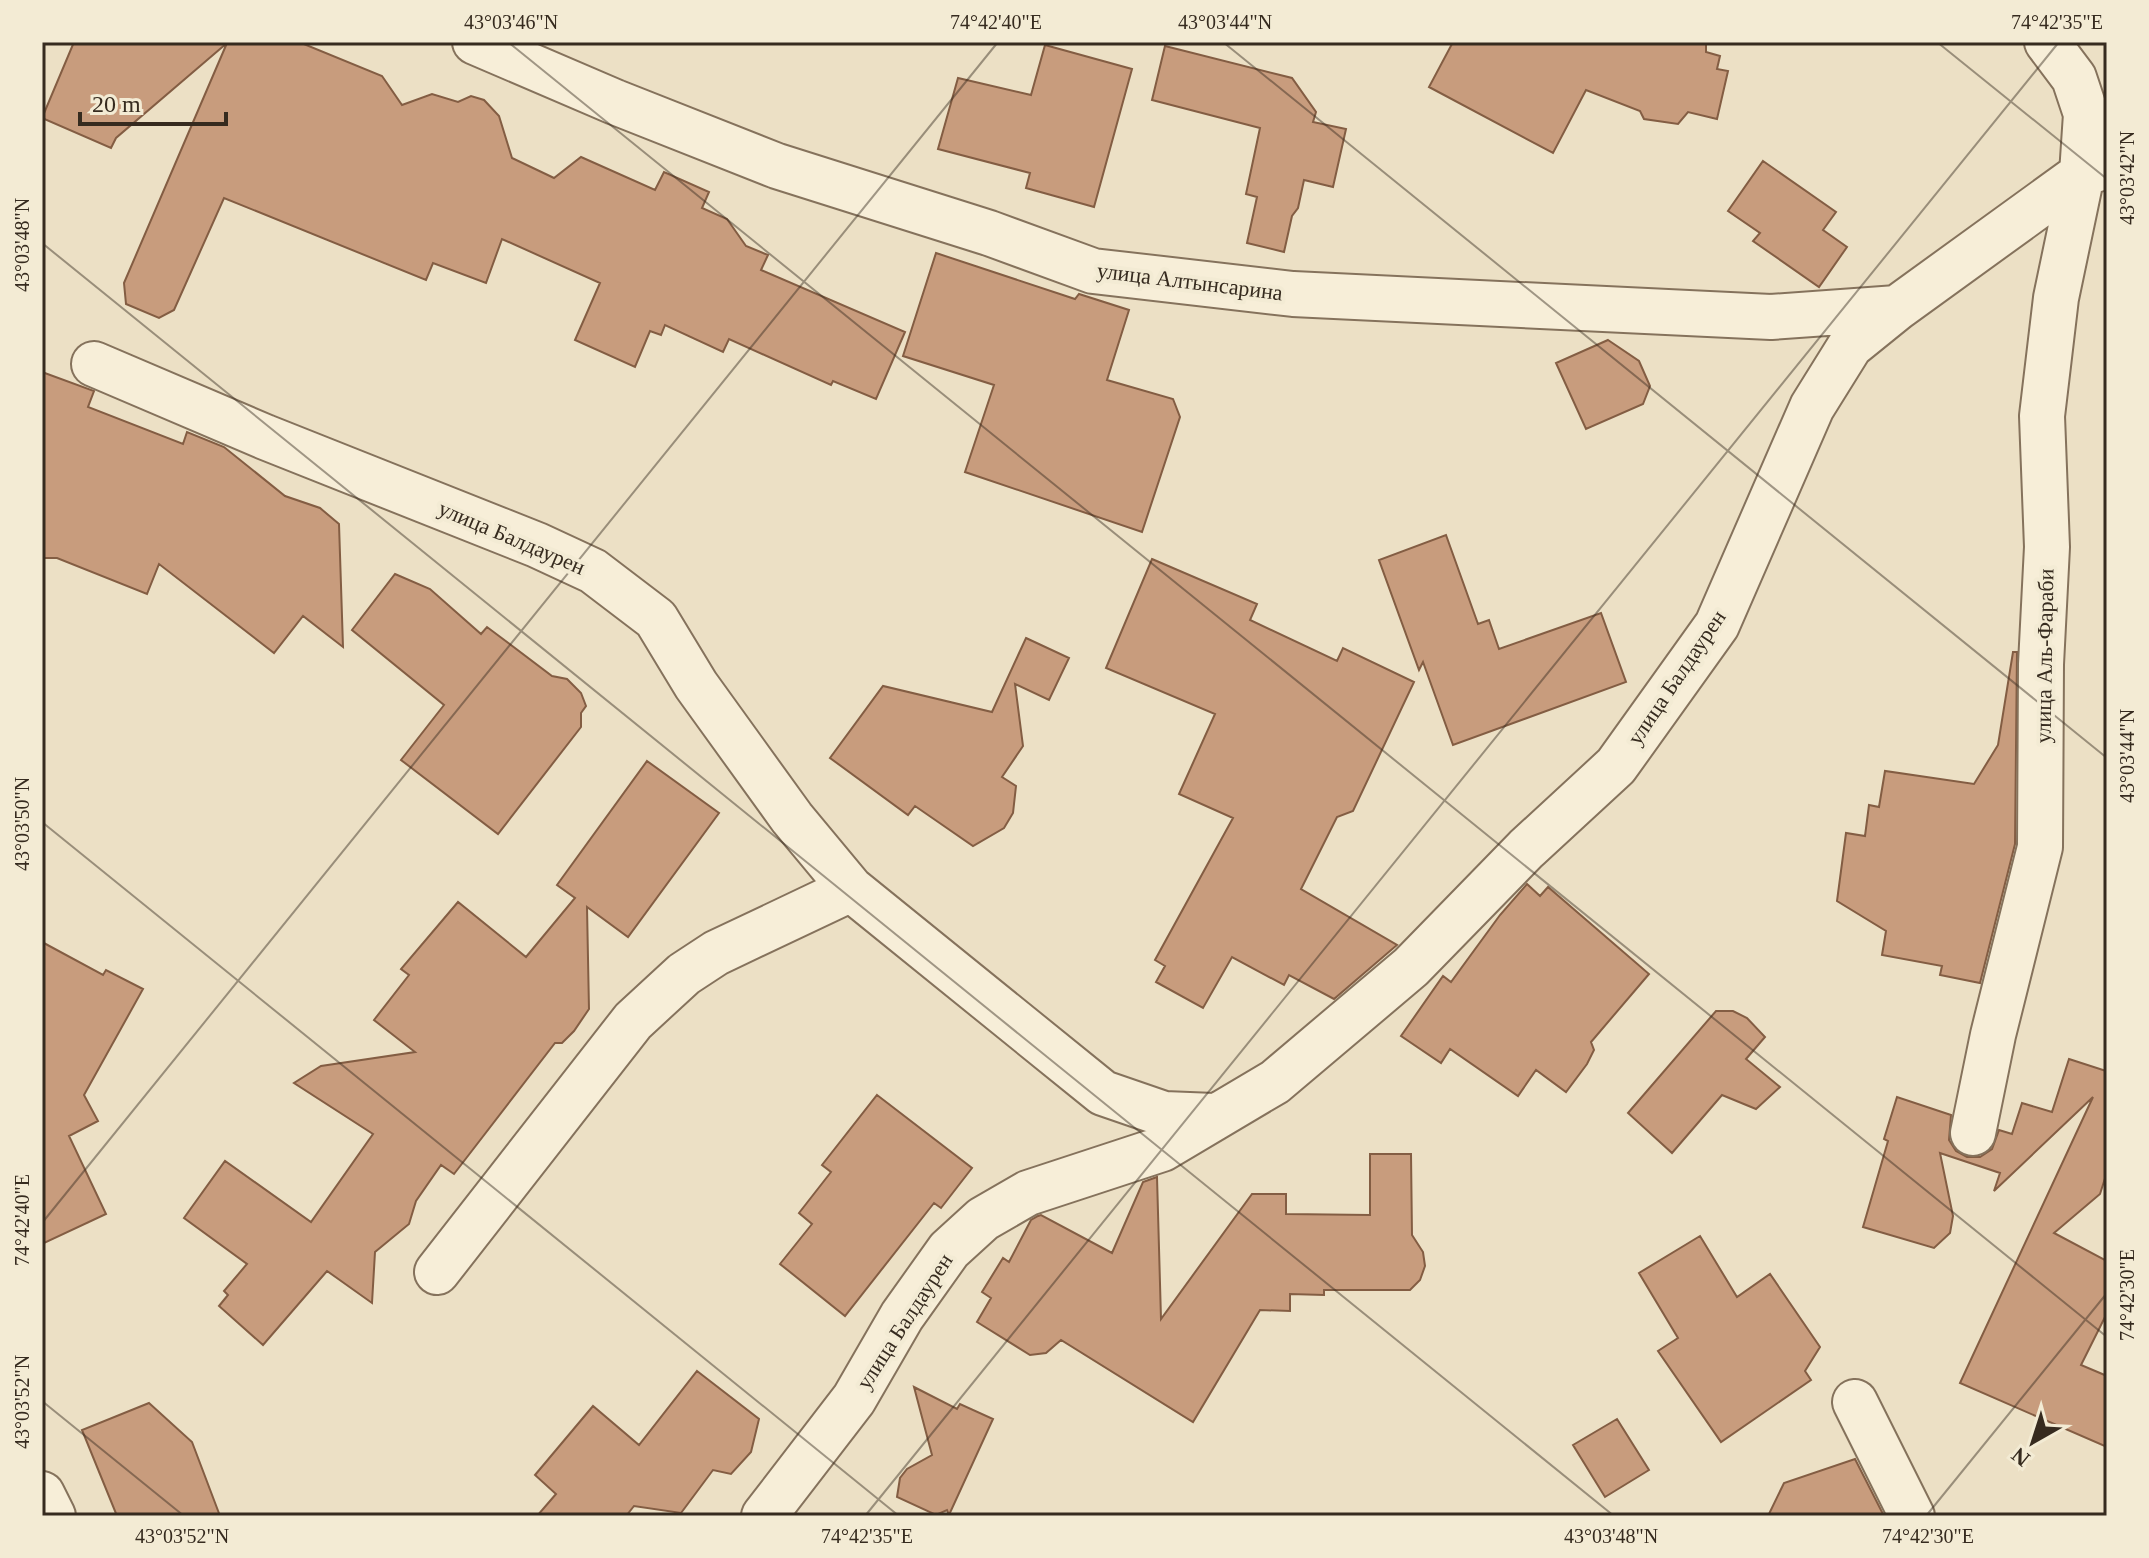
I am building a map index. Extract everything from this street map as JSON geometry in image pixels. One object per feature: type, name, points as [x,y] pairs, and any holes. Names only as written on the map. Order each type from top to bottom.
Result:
[{"type":"street","name":"улица Алтынсарина","points":[[475,42],[777,166],[989,233],[1093,271],[1293,294],[1771,317],[1897,308]]},
{"type":"street","points":[[2048,42],[2107,72]]},
{"type":"street","name":"улица Аль-Фараби","points":[[1973,1133],[1993,1035],[2040,847],[2041,664],[2047,547],[2042,416],[2056,298],[2095,170],[2086,114],[2074,78],[2048,42]]},
{"type":"street","name":"улица Балдаурен","points":[[764,1516],[854,1399],[902,1316],[949,1250],[983,1219],[1028,1193],[1162,1149],[1275,1082],[1411,967],[1526,849],[1616,766],[1717,625],[1812,407],[1850,346],[1897,308],[2095,170]]},
{"type":"street","name":"улица Балдаурен","points":[[94,364],[265,437],[537,545],[593,571],[656,619],[696,685],[784,807],[851,889],[1103,1093],[1164,1114],[1214,1116]]},
{"type":"street","points":[[437,1272],[633,1021],[684,974],[716,953],[851,889]]},
{"type":"street","points":[[1855,1402],[1912,1516]]},
{"type":"street","points":[[42,1494],[53,1516]]},
{"type":"building","points":[[74,42],[299,42],[382,76],[402,105],[432,94],[458,102],[471,96],[484,100],[499,116],[512,158],[554,178],[581,157],[655,190],[664,172],[709,192],[702,208],[727,219],[746,246],[768,255],[761,270],[905,332],[876,399],[833,381],[831,385],[729,339],[723,352],[665,325],[661,335],[650,331],[635,367],[575,340],[600,283],[502,239],[486,283],[433,263],[426,280],[224,198],[174,310],[159,318],[126,304],[124,283],[227,43],[116,138],[111,148],[42,118]]},
{"type":"building","points":[[1453,42],[1706,42],[1706,52],[1720,56],[1717,69],[1728,71],[1717,119],[1688,112],[1678,124],[1644,119],[1640,111],[1586,90],[1553,153],[1429,87]]},
{"type":"building","points":[[1045,45],[1132,69],[1094,207],[1026,188],[1030,173],[938,149],[958,78],[1031,95]]},
{"type":"building","points":[[1165,46],[1292,78],[1316,112],[1313,122],[1346,129],[1333,187],[1304,180],[1284,252],[1247,243],[1257,197],[1246,194],[1260,128],[1152,100]]},
{"type":"building","points":[[1763,161],[1836,212],[1823,230],[1847,247],[1819,287],[1753,241],[1760,233],[1728,211]]},
{"type":"building","points":[[936,253],[1075,299],[1079,294],[1129,310],[1107,380],[1173,399],[1180,417],[1142,532],[965,472],[994,385],[903,356]]},
{"type":"building","points":[[1608,340],[1639,361],[1650,386],[1643,404],[1586,429],[1556,363]]},
{"type":"building","points":[[42,372],[94,391],[88,407],[183,444],[187,432],[224,447],[285,496],[320,508],[339,524],[343,647],[303,616],[274,653],[159,564],[147,594],[57,558],[42,558]]},
{"type":"building","points":[[1446,535],[1478,624],[1489,620],[1499,649],[1601,613],[1626,682],[1453,745],[1423,662],[1419,670],[1379,560]]},
{"type":"building","points":[[1152,559],[1257,604],[1250,620],[1337,661],[1343,648],[1414,682],[1353,811],[1337,817],[1301,889],[1397,945],[1334,999],[1289,975],[1284,985],[1232,957],[1203,1008],[1156,982],[1165,966],[1155,960],[1233,818],[1179,794],[1215,714],[1106,668]]},
{"type":"building","points":[[395,574],[430,589],[481,634],[487,627],[552,676],[567,679],[581,693],[586,706],[581,713],[581,727],[498,834],[401,760],[444,705],[352,630]]},
{"type":"building","points":[[1026,638],[1069,658],[1049,700],[1015,684],[1023,746],[1002,777],[1016,786],[1013,813],[1004,828],[973,846],[915,806],[908,815],[830,758],[883,686],[992,712]]},
{"type":"building","points":[[2013,652],[2017,652],[2015,844],[1980,983],[1940,975],[1942,966],[1882,955],[1886,931],[1837,901],[1846,833],[1865,836],[1869,805],[1879,807],[1885,771],[1974,784],[1998,745]]},
{"type":"building","points":[[647,761],[719,813],[628,937],[587,907],[589,1009],[562,1043],[555,1043],[454,1174],[441,1165],[416,1201],[409,1224],[375,1252],[372,1303],[327,1271],[263,1345],[219,1306],[228,1295],[224,1291],[247,1264],[184,1218],[225,1161],[311,1222],[373,1134],[294,1083],[321,1066],[415,1052],[374,1020],[409,975],[401,969],[458,902],[526,957],[575,898],[557,885]]},
{"type":"building","points":[[1527,884],[1540,896],[1548,887],[1649,974],[1591,1042],[1594,1050],[1587,1064],[1566,1092],[1536,1070],[1518,1096],[1450,1049],[1441,1063],[1401,1036],[1443,976],[1451,982]]},
{"type":"building","points":[[42,942],[103,975],[106,970],[143,989],[84,1095],[98,1121],[69,1136],[106,1214],[42,1244]]},
{"type":"building","points":[[1716,1011],[1733,1011],[1747,1018],[1765,1037],[1746,1059],[1780,1087],[1756,1109],[1722,1095],[1672,1153],[1628,1113]]},
{"type":"building","points":[[2069,1059],[2106,1071],[2107,1068],[2107,1172],[2100,1194],[2054,1233],[2107,1261],[2107,1313],[2081,1365],[2107,1376],[2107,1447],[1960,1383],[2093,1097],[1994,1191],[2000,1173],[1940,1153],[1953,1216],[1950,1233],[1934,1248],[1863,1227],[1888,1141],[1884,1139],[1897,1097],[1951,1115],[1949,1140],[1956,1151],[1967,1157],[1980,1157],[1992,1149],[1999,1130],[2012,1134],[2022,1103],[2052,1112]]},
{"type":"building","points":[[877,1095],[972,1168],[941,1208],[934,1203],[845,1316],[780,1264],[812,1224],[799,1213],[831,1172],[822,1165]]},
{"type":"building","points":[[1370,1154],[1411,1154],[1412,1235],[1423,1252],[1425,1266],[1420,1280],[1410,1290],[1324,1290],[1324,1295],[1290,1294],[1290,1311],[1260,1310],[1193,1422],[1061,1340],[1046,1353],[1030,1355],[977,1322],[991,1298],[982,1292],[1003,1258],[1009,1262],[1031,1220],[1038,1216],[1112,1253],[1143,1182],[1157,1177],[1161,1319],[1252,1194],[1286,1194],[1286,1214],[1370,1215]]},
{"type":"building","points":[[1700,1236],[1737,1297],[1770,1274],[1820,1347],[1805,1371],[1811,1380],[1721,1442],[1658,1351],[1678,1338],[1639,1273]]},
{"type":"building","points":[[697,1371],[759,1419],[751,1452],[731,1474],[713,1470],[681,1513],[634,1506],[626,1516],[537,1516],[556,1494],[535,1475],[593,1406],[639,1445]]},
{"type":"building","points":[[914,1387],[957,1409],[960,1404],[993,1419],[949,1515],[947,1510],[936,1515],[897,1497],[900,1478],[907,1469],[932,1455]]},
{"type":"building","points":[[149,1403],[192,1442],[220,1516],[117,1516],[82,1430]]},
{"type":"building","points":[[1617,1419],[1649,1470],[1605,1497],[1573,1445]]},
{"type":"building","points":[[1855,1459],[1884,1516],[1768,1516],[1784,1483]]}]
